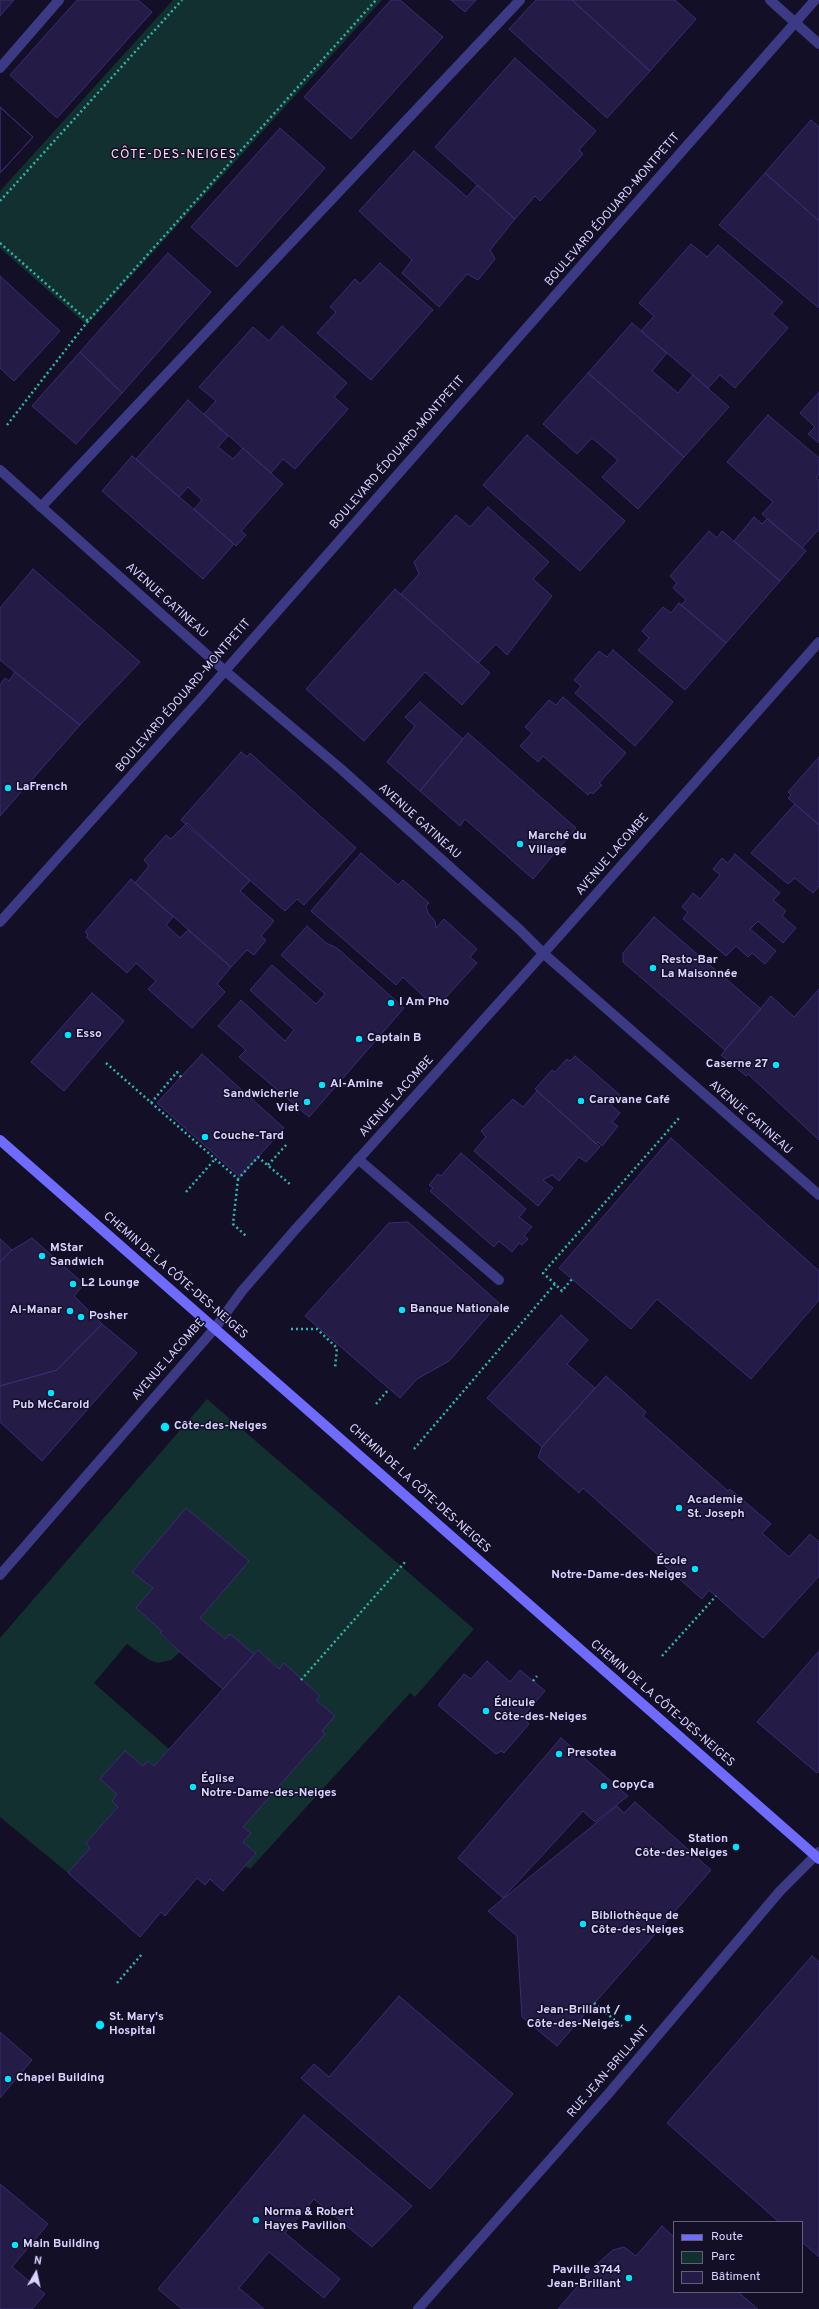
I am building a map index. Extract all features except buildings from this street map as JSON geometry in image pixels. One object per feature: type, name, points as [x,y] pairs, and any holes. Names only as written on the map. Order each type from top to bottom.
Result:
[{"type":"main road","name":"CHEMIN DE LA CÔTE-DES-NEIGES","points":[[0,1140],[818,1856]]},
{"type":"street","points":[[0,68],[59,0]]},
{"type":"street","points":[[41,507],[520,0]]},
{"type":"street","points":[[770,0],[819,44]]},
{"type":"street","name":"BOULEVARD ÉDOUARD-MONTPETIT","points":[[0,922],[815,0]]},
{"type":"street","name":"AVENUE GATINEAU","points":[[0,470],[224,670],[341,769],[543,953],[819,1195]]},
{"type":"street","name":"AVENUE LACOMBE","points":[[0,1575],[215,1328],[246,1286],[819,642]]},
{"type":"street","points":[[358,1159],[499,1280]]},
{"type":"street","name":"RUE JEAN-BRILLANT","points":[[418,2309],[610,2093],[780,1891],[818,1856]]},
{"type":"path","points":[[0,201],[182,0]]},
{"type":"path","points":[[7,426],[88,321],[376,0]]},
{"type":"path","points":[[0,243],[88,321]]},
{"type":"path","points":[[106,1063],[198,1142],[238,1179]]},
{"type":"path","points":[[151,1103],[177,1072],[181,1077]]},
{"type":"path","points":[[572,1279],[562,1290],[543,1273],[680,1117]]},
{"type":"path","points":[[268,1165],[287,1144]]},
{"type":"path","points":[[246,1236],[233,1224],[238,1179],[258,1157],[291,1185]]},
{"type":"path","points":[[186,1192],[215,1159]]},
{"type":"path","points":[[414,1449],[555,1284]]},
{"type":"path","points":[[291,1329],[317,1329],[337,1348],[335,1368]]},
{"type":"path","points":[[376,1404],[389,1389]]},
{"type":"path","points":[[301,1680],[406,1560]]},
{"type":"path","points":[[662,1656],[716,1596]]},
{"type":"path","points":[[533,1681],[537,1676]]},
{"type":"path","points":[[117,1983],[142,1954]]},
{"type":"path","points":[[594,2003],[622,2026]]},
{"type":"green space","points":[[173,0],[382,0],[87,325],[0,248],[0,191]]},
{"type":"green space","points":[[207,1399],[474,1629],[415,1697],[410,1693],[250,1869],[245,1866],[256,1853],[243,1842],[251,1833],[243,1827],[325,1734],[322,1731],[316,1700],[320,1696],[301,1680],[279,1669],[258,1650],[254,1654],[225,1639],[200,1618],[249,1561],[186,1508],[132,1572],[153,1588],[136,1608],[162,1631],[160,1634],[180,1652],[171,1660],[158,1663],[149,1660],[127,1644],[94,1683],[169,1749],[154,1766],[148,1761],[143,1766],[125,1751],[100,1779],[117,1794],[112,1801],[118,1807],[86,1843],[90,1848],[68,1873],[0,1817],[0,1638]]},
{"type":"place","name":"LaFrench","points":[[8,788]]},
{"type":"place","name":"Marché du Village","points":[[520,844]]},
{"type":"place","name":"Resto-Bar La Maisonnée","points":[[653,968]]},
{"type":"place","name":"I Am Pho","points":[[391,1003]]},
{"type":"place","name":"Esso","points":[[68,1035]]},
{"type":"place","name":"Captain B","points":[[359,1039]]},
{"type":"place","name":"Caserne 27","points":[[776,1065]]},
{"type":"place","name":"Al-Amine","points":[[322,1085]]},
{"type":"place","name":"Caravane Café","points":[[581,1101]]},
{"type":"place","name":"Sandwicherie Viet","points":[[307,1102]]},
{"type":"place","name":"Couche-Tard","points":[[205,1137]]},
{"type":"place","name":"MStar Sandwich","points":[[42,1256]]},
{"type":"place","name":"L2 Lounge","points":[[73,1284]]},
{"type":"place","name":"Banque Nationale","points":[[402,1310]]},
{"type":"place","name":"Al-Manar","points":[[70,1311]]},
{"type":"place","name":"Posher","points":[[81,1317]]},
{"type":"place","name":"Pub McCarold","points":[[51,1393]]},
{"type":"place","name":"Côte-des-Neiges","points":[[165,1427]]},
{"type":"place","name":"Academie St. Joseph","points":[[679,1508]]},
{"type":"place","name":"École Notre-Dame-des-Neiges","points":[[695,1569]]},
{"type":"place","name":"Édicule Côte-des-Neiges","points":[[486,1711]]},
{"type":"place","name":"Presotea","points":[[559,1754]]},
{"type":"place","name":"CopyCa","points":[[604,1786]]},
{"type":"place","name":"Église Notre-Dame-des-Neiges","points":[[193,1787]]},
{"type":"place","name":"Station Côte-des-Neiges","points":[[736,1847]]},
{"type":"place","name":"Bibliothèque de Côte-des-Neiges","points":[[583,1924]]},
{"type":"place","name":"Jean-Brillant / Côte-des-Neiges","points":[[628,2018]]},
{"type":"place","name":"St. Mary's Hospital","points":[[100,2025]]},
{"type":"place","name":"Chapel Building","points":[[8,2079]]},
{"type":"place","name":"Norma & Robert Hayes Pavilion","points":[[256,2220]]},
{"type":"place","name":"Main Building","points":[[15,2245]]},
{"type":"place","name":"Paville 3744 Jean-Brillant","points":[[629,2278]]},
{"type":"district","name":"CÔTE-DES-NEIGES","points":[[174,155]]}]
